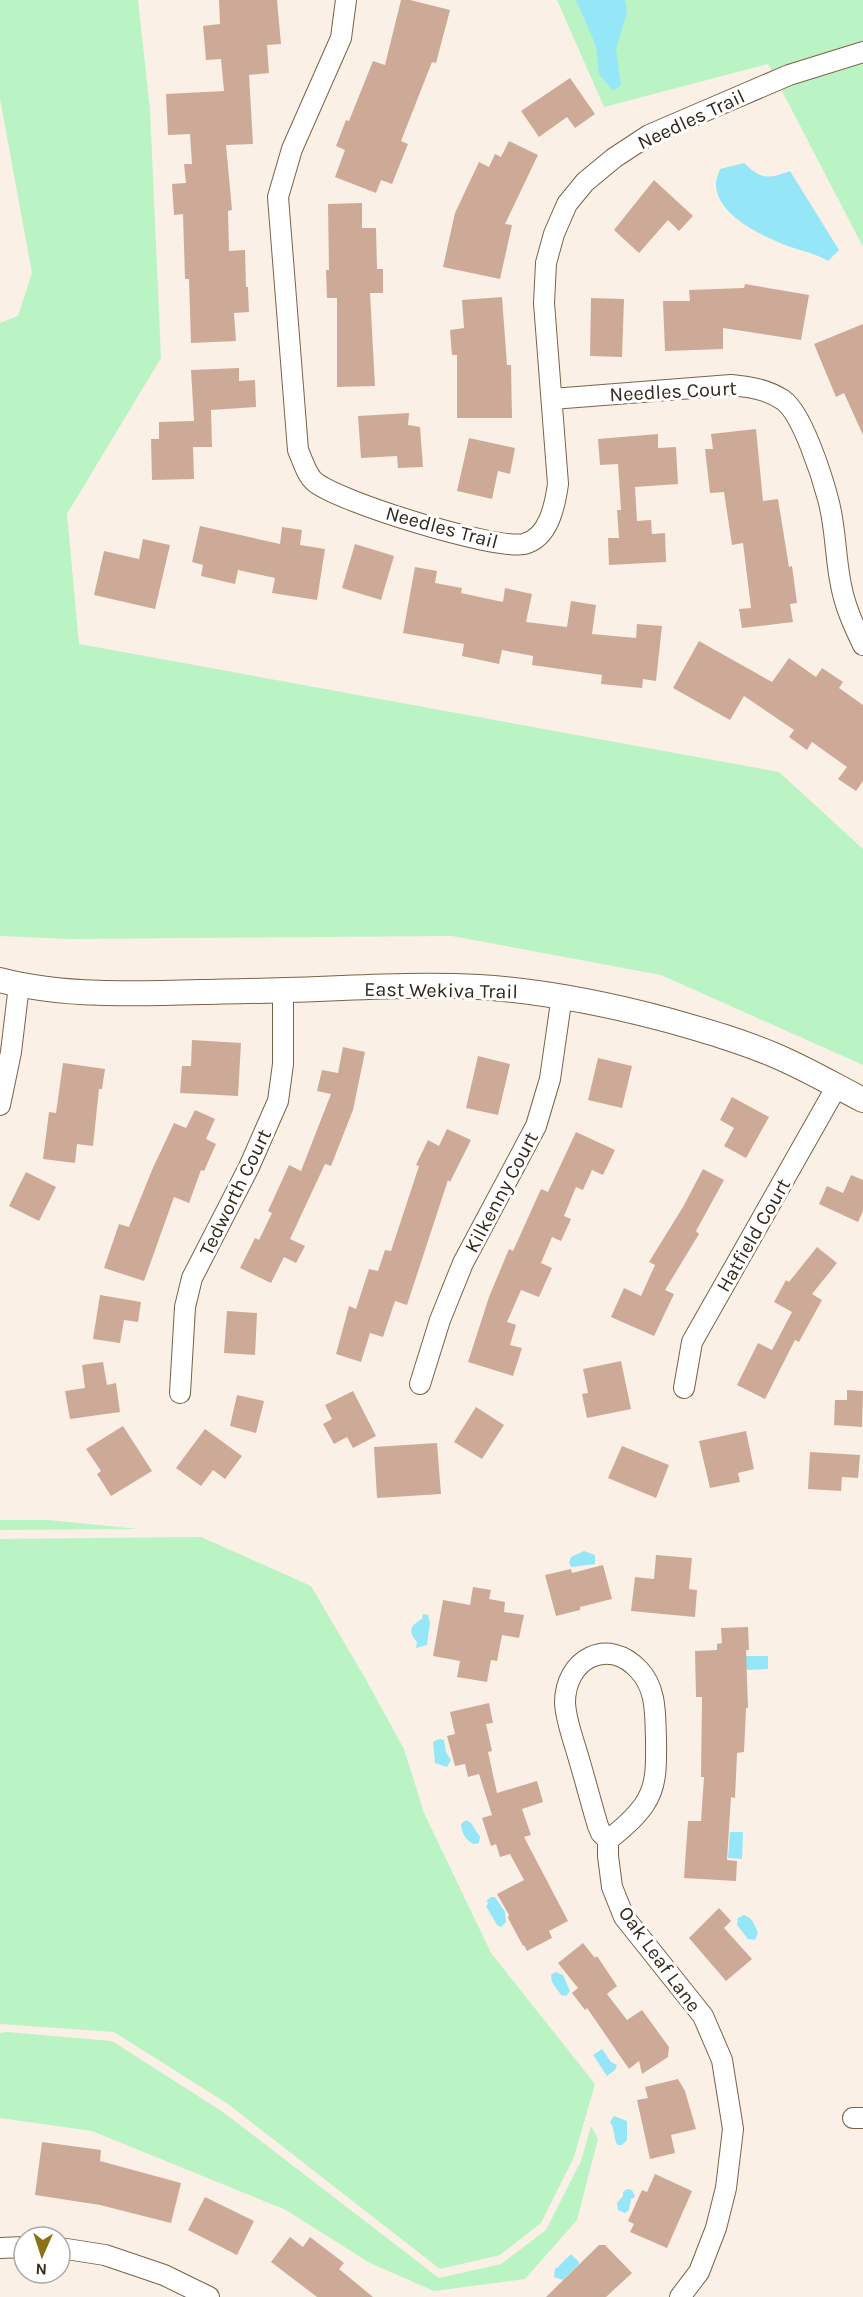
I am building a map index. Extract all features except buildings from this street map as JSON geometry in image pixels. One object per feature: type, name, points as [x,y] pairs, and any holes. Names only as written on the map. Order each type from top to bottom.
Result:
[{"type":"street","name":"Needles Trail","points":[[346,0],[341,38],[292,149],[278,197],[298,450],[313,482],[342,497],[467,537],[498,544],[525,544],[538,535],[554,510],[558,484],[544,303],[546,263],[554,234],[567,204],[585,182],[614,158],[649,135],[789,75],[863,52]]},
{"type":"street","name":"Needles Court","points":[[552,399],[731,385],[759,388],[785,401],[797,417],[810,445],[829,500],[841,586],[850,619],[863,645]]},
{"type":"street","name":"East Wekiva Trail","points":[[9,983],[73,992],[428,986],[480,987],[562,995],[718,1034],[774,1055],[863,1100]]},
{"type":"street","points":[[0,1105],[11,1052],[9,983]]},
{"type":"street","name":"Tedworth Court","points":[[180,1394],[185,1307],[192,1278],[249,1167],[278,1101],[283,1064],[283,990]]},
{"type":"street","name":"Kilkenny Court","points":[[420,1384],[440,1320],[463,1263],[536,1126],[550,1079],[562,995]]},
{"type":"street","name":"Hatfield Court","points":[[684,1388],[692,1342],[837,1086]]},
{"type":"street","name":"Oak Leaf Lane","points":[[609,1840],[601,1833],[598,1826],[567,1722],[566,1692],[576,1667],[594,1655],[607,1654],[632,1663],[641,1671],[654,1698],[656,1714],[656,1771],[652,1787],[644,1805],[609,1840],[608,1856],[612,1887],[624,1917],[703,2016],[722,2060],[733,2129],[726,2188],[716,2228],[699,2272],[680,2297]]},
{"type":"street","points":[[72,2250],[105,2255],[164,2275],[209,2297]]},
{"type":"green space","points":[[0,0],[138,0],[150,110],[161,358],[67,514],[79,644],[779,772],[863,849],[863,1065],[661,975],[452,936],[70,939],[0,936],[0,323],[18,316],[32,273],[0,99]]},
{"type":"green space","points":[[557,0],[863,0],[863,247],[768,64],[604,107]]},
{"type":"green space","points":[[0,1520],[48,1520],[139,1529],[0,1530]]},
{"type":"green space","points":[[201,1537],[311,1586],[404,1749],[424,1813],[491,1953],[595,2084],[574,2157],[541,2223],[500,2255],[440,2269],[228,2104],[114,2032],[0,2024],[0,1539]]},
{"type":"green space","points":[[0,2033],[112,2041],[223,2112],[439,2278],[501,2264],[546,2230],[581,2161],[591,2126],[598,2139],[577,2220],[525,2279],[434,2291],[370,2263],[286,2210],[92,2131],[0,2118]]},
{"type":"water","points":[[576,0],[625,0],[627,12],[616,49],[621,85],[613,91],[599,74],[596,46]]},
{"type":"water","points":[[744,163],[756,173],[766,176],[776,176],[790,171],[839,250],[828,261],[749,228],[722,204],[716,183],[720,169]]},
{"type":"water","points":[[584,1551],[595,1555],[595,1564],[571,1567],[569,1563],[571,1557]]},
{"type":"water","points":[[423,1614],[428,1615],[430,1623],[427,1645],[416,1648],[417,1642],[411,1631],[422,1619]]},
{"type":"water","points":[[742,1656],[768,1656],[768,1669],[742,1670]]},
{"type":"water","points":[[439,1739],[444,1740],[446,1752],[451,1760],[447,1767],[435,1763],[433,1742]]},
{"type":"water","points":[[466,1820],[471,1823],[480,1837],[479,1843],[469,1842],[465,1837],[461,1824]]},
{"type":"water","points":[[730,1832],[743,1832],[742,1859],[728,1858]]},
{"type":"water","points":[[495,1897],[505,1912],[506,1922],[501,1927],[497,1925],[486,1906],[487,1900]]},
{"type":"water","points":[[744,1915],[751,1920],[758,1933],[755,1940],[748,1939],[737,1925],[738,1918]]},
{"type":"water","points":[[555,1972],[563,1975],[570,1991],[566,1996],[561,1995],[552,1982],[551,1975]]},
{"type":"water","points":[[602,2049],[611,2062],[617,2065],[615,2070],[607,2076],[593,2055]]},
{"type":"water","points":[[614,2116],[627,2121],[627,2140],[622,2145],[616,2143],[610,2122]]},
{"type":"water","points":[[627,2189],[632,2190],[635,2197],[631,2199],[629,2210],[625,2213],[618,2210],[617,2203]]},
{"type":"water","points":[[571,2254],[579,2264],[563,2280],[554,2277],[555,2268]]}]
